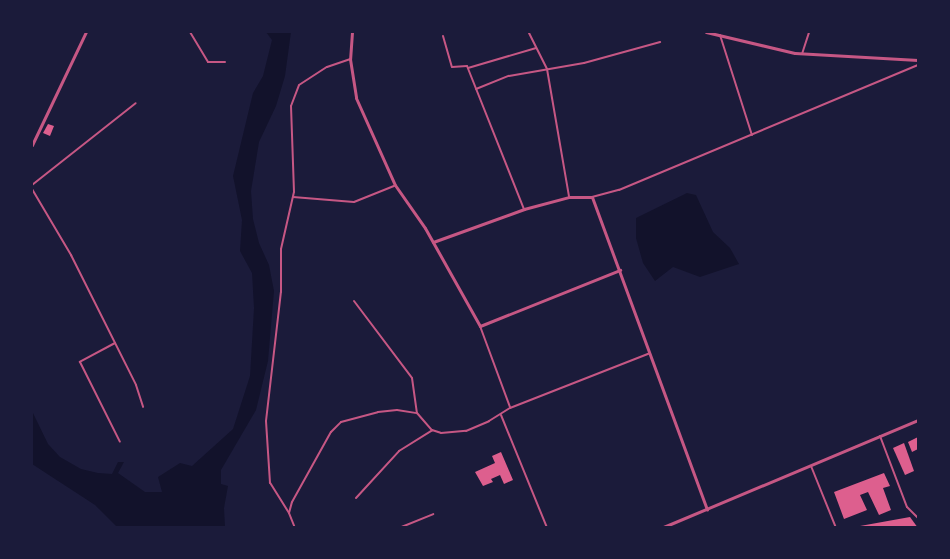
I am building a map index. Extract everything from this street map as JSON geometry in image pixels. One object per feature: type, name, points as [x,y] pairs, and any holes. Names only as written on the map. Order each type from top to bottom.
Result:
[{"type":"street","points":[[32,145],[86,32]]},
{"type":"street","points":[[190,32],[208,62],[225,62]]},
{"type":"street","points":[[352,32],[350,59],[356,98],[395,185],[433,242],[480,326],[510,408]]},
{"type":"street","points":[[706,32],[802,54],[918,60]]},
{"type":"street","points":[[802,54],[809,32]]},
{"type":"street","points":[[529,33],[547,69],[569,197]]},
{"type":"street","points":[[720,35],[752,135]]},
{"type":"street","points":[[443,36],[452,67],[467,66],[468,68],[536,48]]},
{"type":"street","points":[[476,89],[509,76],[584,63],[660,42]]},
{"type":"street","points":[[295,528],[289,513],[270,483],[266,421],[281,292],[281,249],[292,197],[291,106],[299,85],[327,67],[350,59]]},
{"type":"street","points":[[433,242],[524,209],[569,197],[592,197],[619,190],[918,65]]},
{"type":"street","points":[[468,68],[524,209]]},
{"type":"street","points":[[136,103],[32,187],[71,255],[136,385],[143,407]]},
{"type":"street","points":[[292,197],[354,202],[395,185]]},
{"type":"street","points":[[592,197],[707,509]]},
{"type":"street","points":[[480,326],[620,270]]},
{"type":"street","points":[[354,301],[412,378],[417,413],[432,430],[441,433],[466,430],[501,415],[510,408],[650,353]]},
{"type":"street","points":[[115,344],[80,362],[120,442]]},
{"type":"street","points":[[289,513],[309,468],[331,432],[340,422],[378,412],[397,410],[417,413]]},
{"type":"street","points":[[501,415],[547,528]]},
{"type":"street","points":[[662,528],[918,420]]},
{"type":"street","points":[[356,498],[399,451],[432,430]]},
{"type":"street","points":[[880,436],[907,507],[918,518]]},
{"type":"street","points":[[810,465],[836,528]]},
{"type":"street","points":[[399,528],[433,514]]},
{"type":"shaded area","points":[[266,32],[291,32],[285,76],[276,106],[259,142],[251,191],[253,219],[259,243],[269,265],[274,291],[268,361],[256,410],[221,470],[221,484],[228,486],[224,508],[225,527],[117,527],[95,505],[32,464],[32,411],[48,444],[60,457],[81,469],[98,473],[112,474],[118,462],[124,462],[118,473],[145,492],[162,492],[158,477],[180,463],[192,466],[233,429],[250,376],[254,308],[252,273],[240,251],[242,220],[233,176],[253,93],[263,76],[272,40]]},
{"type":"shaded area","points":[[687,193],[696,195],[713,232],[730,248],[739,264],[700,277],[673,267],[655,281],[643,263],[636,238],[636,218]]},
{"type":"building","points":[[48,124],[54,126],[50,136],[43,133]]},
{"type":"building","points":[[918,437],[918,449],[912,452],[908,442]]},
{"type":"building","points":[[904,443],[914,471],[905,475],[893,448]]},
{"type":"building","points":[[501,452],[513,480],[504,484],[500,475],[491,479],[493,482],[483,486],[475,472],[495,463],[492,456]]},
{"type":"building","points":[[884,473],[890,486],[883,488],[891,510],[879,515],[868,492],[860,495],[867,510],[844,519],[834,492]]},
{"type":"building","points":[[910,517],[918,528],[860,528],[860,526]]}]
